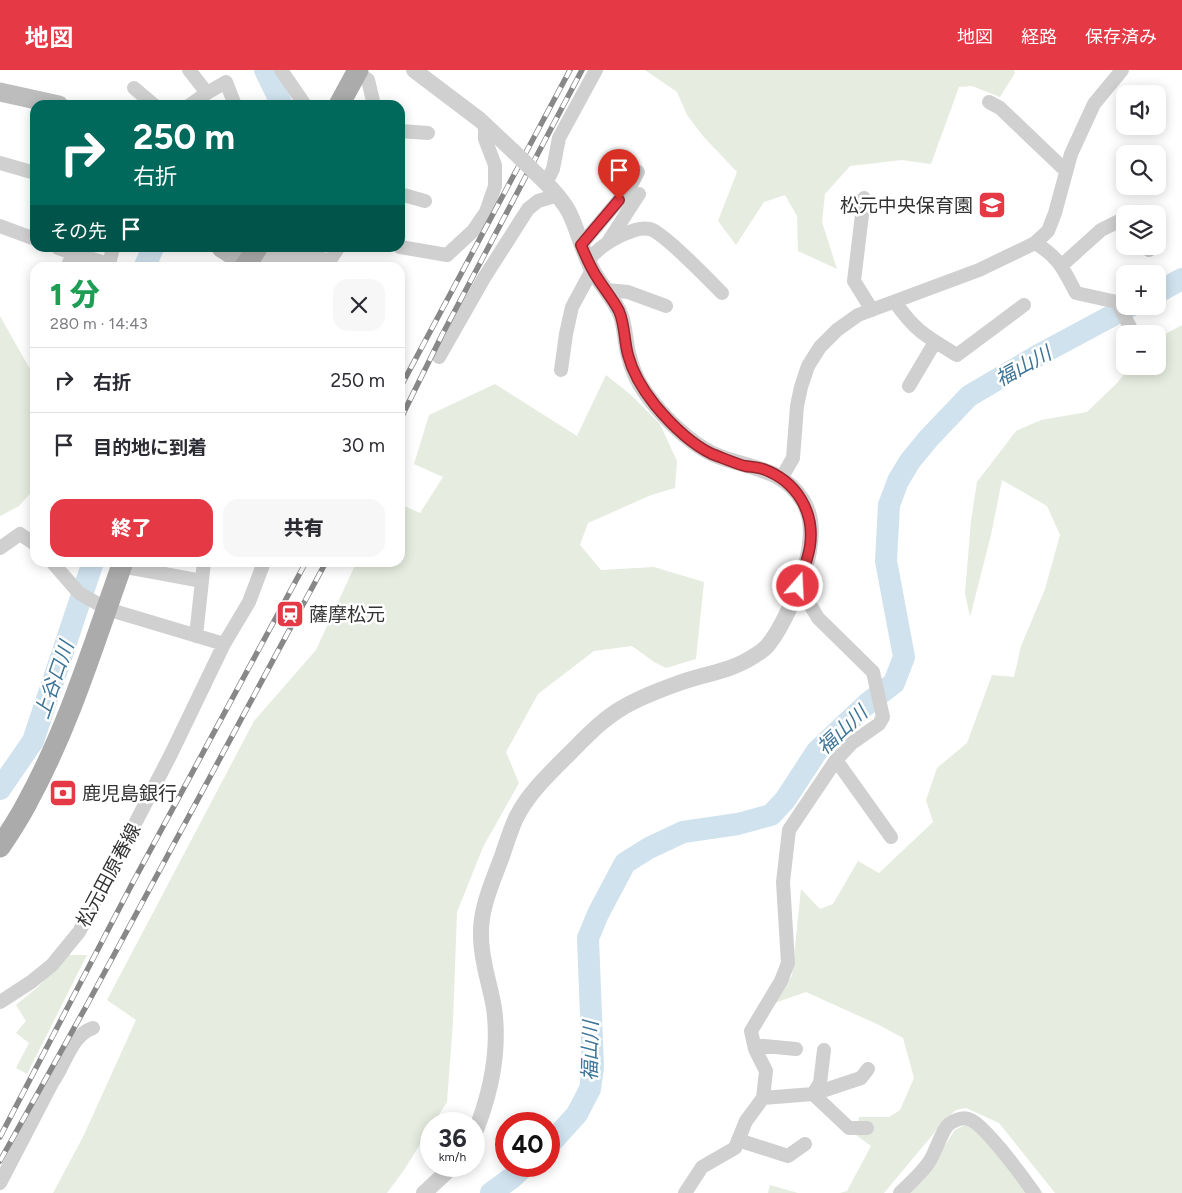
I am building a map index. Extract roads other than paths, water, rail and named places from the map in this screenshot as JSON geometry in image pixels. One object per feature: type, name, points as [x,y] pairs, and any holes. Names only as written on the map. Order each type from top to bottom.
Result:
[{"type":"main road","points":[[342,100],[358,71]]},
{"type":"main road","points":[[0,92],[36,100]]},
{"type":"main road","points":[[229,252],[248,262]]},
{"type":"main road","points":[[0,847],[28,803],[48,762],[64,724],[100,606],[120,567]]},
{"type":"street","points":[[189,70],[207,93]]},
{"type":"street","points":[[281,70],[301,100]]},
{"type":"street","points":[[414,70],[485,126],[558,195],[568,211],[590,265],[619,312],[624,328],[628,354],[636,375],[645,392],[657,406],[701,448],[782,478],[794,488],[805,504],[811,526],[808,559],[798,586],[778,630],[766,647],[740,664],[682,682],[621,708],[598,726],[536,787],[517,817],[484,910],[480,934],[494,1010],[495,1036],[494,1059],[489,1089],[482,1112]]},
{"type":"street","points":[[546,183],[553,169],[559,138],[596,70]]},
{"type":"street","points":[[782,478],[793,458],[797,406],[808,366],[820,347],[837,330],[858,316],[979,270],[1035,243],[1048,231],[1055,213],[1071,154],[1094,104],[1122,70]]},
{"type":"street","points":[[358,71],[368,80],[373,100]]},
{"type":"street","points":[[197,100],[226,82],[233,100]]},
{"type":"street","points":[[134,88],[148,100]]},
{"type":"street","points":[[990,102],[1000,108],[1066,170]]},
{"type":"street","points":[[405,248],[447,255],[473,231],[486,212],[495,186],[495,164],[485,139],[485,126]]},
{"type":"street","points":[[405,132],[428,134]]},
{"type":"street","points":[[0,163],[30,172]]},
{"type":"street","points":[[581,245],[630,187],[638,172]]},
{"type":"street","points":[[608,242],[639,194]]},
{"type":"street","points":[[405,195],[425,201]]},
{"type":"street","points":[[439,357],[484,278],[528,209],[538,202],[558,195]]},
{"type":"street","points":[[864,198],[854,281],[872,310]]},
{"type":"street","points":[[1061,266],[1101,230],[1116,222]]},
{"type":"street","points":[[0,226],[30,237]]},
{"type":"street","points":[[561,370],[572,307],[594,253],[608,242],[636,229],[652,230],[664,237],[722,293]]},
{"type":"street","points":[[1035,243],[1050,252],[1061,266],[1076,293],[1117,302],[1129,325]]},
{"type":"street","points":[[70,252],[97,262]]},
{"type":"street","points":[[69,262],[73,253]]},
{"type":"street","points":[[248,262],[299,256],[314,257],[324,262]]},
{"type":"street","points":[[606,290],[628,292],[666,306]]},
{"type":"street","points":[[895,302],[908,321],[924,336],[957,354],[1024,305]]},
{"type":"street","points":[[909,386],[934,342]]},
{"type":"street","points":[[0,548],[20,534],[30,541]]},
{"type":"street","points":[[56,567],[79,592],[100,606],[224,644]]},
{"type":"street","points":[[136,567],[202,581]]},
{"type":"street","points":[[196,636],[203,567]]},
{"type":"street","name":"松元田原春線","points":[[0,1002],[52,965],[79,932],[171,754],[224,644],[248,602],[262,567]]},
{"type":"street","points":[[685,1193],[702,1167],[735,1148],[746,1121],[763,1098],[766,1071],[754,1045],[751,1031],[781,981],[788,963],[783,882],[789,830],[836,760],[852,743],[879,724],[883,717],[873,672],[818,618],[798,586]]},
{"type":"street","points":[[836,760],[891,837]]},
{"type":"street","points":[[0,1183],[61,1065],[84,1032],[93,1028]]},
{"type":"street","points":[[754,1045],[796,1049]]},
{"type":"street","points":[[813,1094],[820,1083],[824,1050]]},
{"type":"street","points":[[763,1098],[813,1094],[861,1078],[868,1069]]},
{"type":"street","points":[[813,1094],[849,1128],[867,1128]]},
{"type":"street","points":[[900,1193],[930,1161],[948,1125],[966,1118],[982,1128],[1024,1178],[1034,1193]]},
{"type":"street","points":[[738,1140],[788,1156],[805,1144]]},
{"type":"street","points":[[424,1193],[441,1177]]},
{"type":"waterway","name":"上谷口川","points":[[265,70],[280,100]]},
{"type":"waterway","name":"上谷口川","points":[[147,262],[151,252]]},
{"type":"waterway","name":"福山川","points":[[1166,288],[1182,279]]},
{"type":"waterway","name":"福山川","points":[[560,1133],[577,1114],[590,1089],[593,1067],[588,938],[598,914],[625,863],[649,848],[683,832],[738,824],[771,815],[785,800],[817,751],[868,703],[894,683],[904,657],[886,561],[889,505],[898,481],[910,461],[969,396],[1037,356],[1116,314]]},
{"type":"waterway","name":"上谷口川","points":[[0,789],[33,741],[91,567]]},
{"type":"waterway","name":"福山川","points":[[491,1193],[513,1177]]},
{"type":"railway","points":[[405,379],[570,70]]},
{"type":"railway","points":[[405,410],[442,335],[582,70]]},
{"type":"railway","points":[[0,1137],[132,884],[303,567]]},
{"type":"railway","points":[[0,1161],[88,1003],[323,567]]},
{"type":"place","name":"松元中央保育園","points":[[992,205]]},
{"type":"place","name":"薩摩松元","points":[[290,614]]},
{"type":"place","name":"鹿児島銀行","points":[[63,793]]}]
